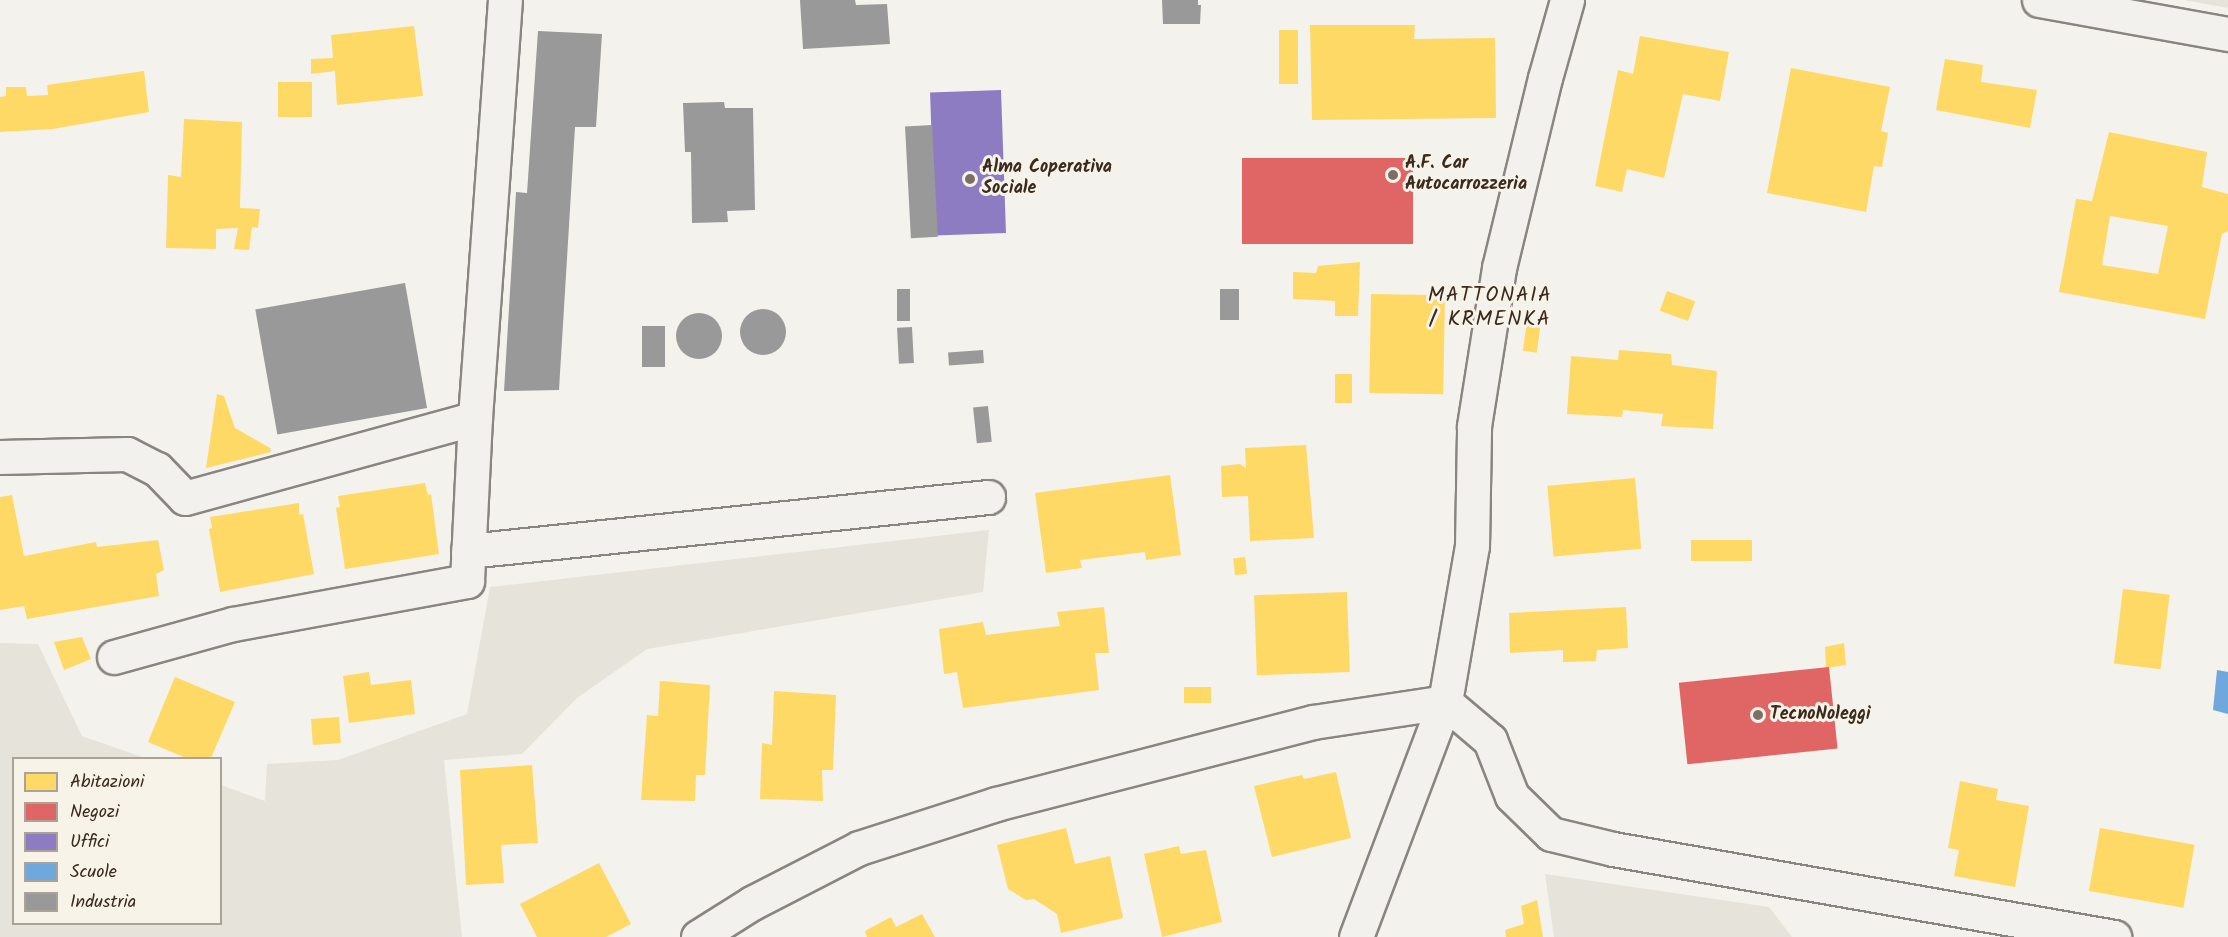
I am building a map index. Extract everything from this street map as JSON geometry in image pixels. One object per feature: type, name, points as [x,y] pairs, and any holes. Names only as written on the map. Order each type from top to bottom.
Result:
[{"type":"street","points":[[114,657],[233,624],[467,581],[475,418],[505,0]]},
{"type":"street","points":[[1356,937],[1444,702],[1472,546],[1474,426],[1499,268],[1545,78],[1567,0]]},
{"type":"street","points":[[2039,0],[2228,34]]},
{"type":"street","points":[[0,457],[127,454],[157,469],[186,498],[475,418]]},
{"type":"street","points":[[468,551],[988,497]]},
{"type":"street","points":[[698,937],[752,903],[859,848],[986,807],[1313,722],[1444,702],[1490,740],[1512,796],[1551,834],[1613,849],[2114,937]]},
{"type":"shaded area","points":[[2184,0],[2228,0],[2228,8]]},
{"type":"shaded area","points":[[989,530],[983,592],[647,649],[577,698],[522,754],[444,760],[462,937],[0,937],[0,643],[38,644],[82,736],[142,757],[12,757],[12,925],[222,925],[222,785],[265,801],[267,764],[338,760],[467,714],[490,587]]},
{"type":"shaded area","points":[[1545,874],[1769,907],[1792,937],[1554,937]]},
{"type":"building: Abitazioni","points":[[1310,25],[1415,25],[1414,39],[1495,38],[1496,118],[1312,120]]},
{"type":"building: Abitazioni","points":[[414,26],[423,96],[337,105],[335,71],[311,74],[311,59],[333,58],[331,35]]},
{"type":"building: Abitazioni","points":[[1279,30],[1298,30],[1298,84],[1279,84]]},
{"type":"building: Abitazioni","points":[[1640,36],[1729,52],[1720,101],[1683,94],[1664,178],[1627,169],[1622,192],[1595,186],[1618,70],[1633,74]]},
{"type":"building: Abitazioni","points":[[1945,59],[1983,65],[1981,82],[2037,90],[2030,128],[1936,110]]},
{"type":"building: Abitazioni","points":[[1791,68],[1890,87],[1881,131],[1888,133],[1882,167],[1874,166],[1866,212],[1767,193]]},
{"type":"building: Abitazioni","points":[[144,71],[149,112],[53,129],[0,132],[0,97],[6,96],[6,87],[26,87],[27,96],[48,95],[47,85]]},
{"type":"building: Abitazioni","points":[[278,82],[312,82],[312,117],[278,117]]},
{"type":"building: Abitazioni","points":[[184,119],[242,122],[240,208],[260,209],[258,228],[252,227],[249,250],[234,249],[238,228],[216,229],[216,249],[166,248],[168,175],[181,177]]},
{"type":"building: Abitazioni","points":[[2109,132],[2207,152],[2202,187],[2228,194],[2228,231],[2222,234],[2205,319],[2059,292],[2076,199],[2092,201]],"holes":[[[2110,216],[2168,226],[2158,274],[2102,265]]]},
{"type":"building: Abitazioni","points":[[1360,262],[1358,316],[1335,316],[1335,301],[1293,299],[1293,272],[1316,273],[1318,266]]},
{"type":"building: Abitazioni","points":[[1667,291],[1695,301],[1688,321],[1660,311]]},
{"type":"building: Abitazioni","points":[[1371,294],[1445,295],[1443,394],[1369,393]]},
{"type":"building: Abitazioni","points":[[1527,321],[1541,323],[1537,353],[1523,351]]},
{"type":"building: Abitazioni","points":[[1619,350],[1671,354],[1672,365],[1717,371],[1713,429],[1661,426],[1663,414],[1623,410],[1622,417],[1567,414],[1571,356],[1618,360]]},
{"type":"building: Abitazioni","points":[[1335,374],[1352,374],[1352,403],[1335,403]]},
{"type":"building: Abitazioni","points":[[217,394],[224,396],[235,428],[270,448],[271,452],[206,468]]},
{"type":"building: Abitazioni","points":[[1306,445],[1314,538],[1250,541],[1248,496],[1222,497],[1221,466],[1240,464],[1246,468],[1245,448]]},
{"type":"building: Abitazioni","points":[[1170,475],[1181,555],[1146,560],[1145,552],[1080,560],[1082,568],[1046,573],[1035,493]]},
{"type":"building: Abitazioni","points":[[1635,478],[1641,549],[1554,556],[1547,486]]},
{"type":"building: Abitazioni","points":[[425,483],[428,495],[431,494],[439,554],[345,569],[336,508],[340,507],[338,496]]},
{"type":"building: Abitazioni","points":[[12,495],[24,556],[96,542],[97,547],[158,540],[164,570],[156,574],[159,596],[27,619],[24,606],[0,610],[0,497]]},
{"type":"building: Abitazioni","points":[[299,503],[299,515],[303,514],[314,574],[220,592],[209,529],[212,528],[210,517]]},
{"type":"building: Abitazioni","points":[[1691,540],[1752,540],[1752,561],[1691,561]]},
{"type":"building: Abitazioni","points":[[1245,557],[1247,574],[1235,575],[1233,558]]},
{"type":"building: Abitazioni","points":[[2123,589],[2170,595],[2161,669],[2114,663]]},
{"type":"building: Abitazioni","points":[[1347,592],[1350,672],[1257,675],[1254,595]]},
{"type":"building: Abitazioni","points":[[1104,607],[1109,653],[1095,653],[1099,690],[963,708],[957,672],[944,674],[939,629],[983,622],[986,635],[1060,626],[1057,612]]},
{"type":"building: Abitazioni","points":[[1626,607],[1628,648],[1597,650],[1596,661],[1563,662],[1563,650],[1510,653],[1509,613]]},
{"type":"building: Abitazioni","points":[[82,637],[91,659],[64,670],[54,642]]},
{"type":"building: Abitazioni","points":[[1844,643],[1846,665],[1826,668],[1825,647]]},
{"type":"building: Abitazioni","points":[[369,672],[371,685],[411,680],[415,714],[349,723],[343,676]]},
{"type":"building: Abitazioni","points":[[175,677],[235,702],[211,757],[184,757],[148,742]]},
{"type":"building: Abitazioni","points":[[660,681],[710,685],[705,775],[696,775],[695,801],[641,800],[647,715],[658,716]]},
{"type":"building: Abitazioni","points":[[1184,687],[1211,687],[1211,703],[1184,703]]},
{"type":"building: Abitazioni","points":[[774,691],[836,695],[833,770],[822,770],[823,801],[760,799],[762,743],[772,745]]},
{"type":"building: Abitazioni","points":[[339,717],[341,743],[313,745],[311,719]]},
{"type":"building: Abitazioni","points":[[532,765],[538,843],[501,845],[504,883],[466,885],[460,770]]},
{"type":"building: Abitazioni","points":[[1336,772],[1351,838],[1272,857],[1254,786],[1302,775],[1304,779]]},
{"type":"building: Abitazioni","points":[[1960,781],[1998,789],[1996,800],[2029,806],[2015,887],[1954,876],[1959,850],[1948,848]]},
{"type":"building: Abitazioni","points":[[1066,828],[1075,864],[1110,856],[1123,918],[1061,933],[1057,914],[1034,899],[1026,900],[1008,889],[997,845]]},
{"type":"building: Abitazioni","points":[[2100,828],[2195,845],[2183,908],[2089,891]]},
{"type":"building: Abitazioni","points":[[1179,846],[1181,854],[1206,850],[1222,922],[1162,937],[1144,854]]},
{"type":"building: Abitazioni","points":[[599,863],[631,924],[606,937],[537,937],[520,904]]},
{"type":"building: Abitazioni","points":[[1537,900],[1543,937],[1506,937],[1505,930],[1524,924],[1521,906]]},
{"type":"building: Abitazioni","points":[[922,914],[935,937],[867,937],[865,931],[891,917],[896,927]]},
{"type":"building: Negozi","points":[[1242,158],[1413,158],[1413,244],[1242,244]]},
{"type":"building: Negozi","name":"TecnoNoleggi","points":[[1829,667],[1838,749],[1687,764],[1679,683]]},
{"type":"building: Uffici","name":"Alma Coperativa Sociale","points":[[1001,90],[1006,233],[935,235],[930,92]]},
{"type":"building: Scuole","points":[[2217,670],[2228,672],[2228,714],[2213,710]]},
{"type":"building: Industria","points":[[800,0],[855,0],[856,5],[887,4],[890,44],[803,49]]},
{"type":"building: Industria","points":[[1162,0],[1198,0],[1198,5],[1201,5],[1200,24],[1163,24]]},
{"type":"building: Industria","points":[[538,31],[602,34],[596,127],[575,127],[559,390],[504,391],[516,192],[527,193]]},
{"type":"building: Industria","points":[[724,102],[725,108],[753,108],[755,210],[727,211],[728,222],[692,223],[691,152],[685,152],[683,103]]},
{"type":"building: Industria","points":[[932,125],[938,237],[911,238],[905,126]]},
{"type":"building: Industria","points":[[405,283],[427,408],[277,434],[255,309]]},
{"type":"building: Industria","points":[[897,289],[910,289],[910,321],[897,321]]},
{"type":"building: Industria","points":[[1220,289],[1239,289],[1239,320],[1220,320]]},
{"type":"building: Industria","points":[[763,309],[779,316],[786,332],[779,348],[763,355],[747,348],[740,332],[747,316]]},
{"type":"building: Industria","points":[[699,313],[715,320],[722,336],[715,352],[699,359],[683,352],[676,336],[683,320]]},
{"type":"building: Industria","points":[[642,326],[665,326],[665,367],[642,367]]},
{"type":"building: Industria","points":[[912,327],[914,363],[899,364],[897,328]]},
{"type":"building: Industria","points":[[983,350],[984,363],[949,365],[948,352]]},
{"type":"building: Industria","points":[[988,406],[992,442],[977,443],[973,408]]},
{"type":"place","name":"A.F. Car Autocarrozzeria","points":[[1393,175]]},
{"type":"place","name":"Alma Coperativa Sociale","points":[[970,179]]},
{"type":"place","name":"TecnoNoleggi","points":[[1758,715]]},
{"type":"district","name":"MATTONAIA / KRMENKA","points":[[1490,308]]}]
